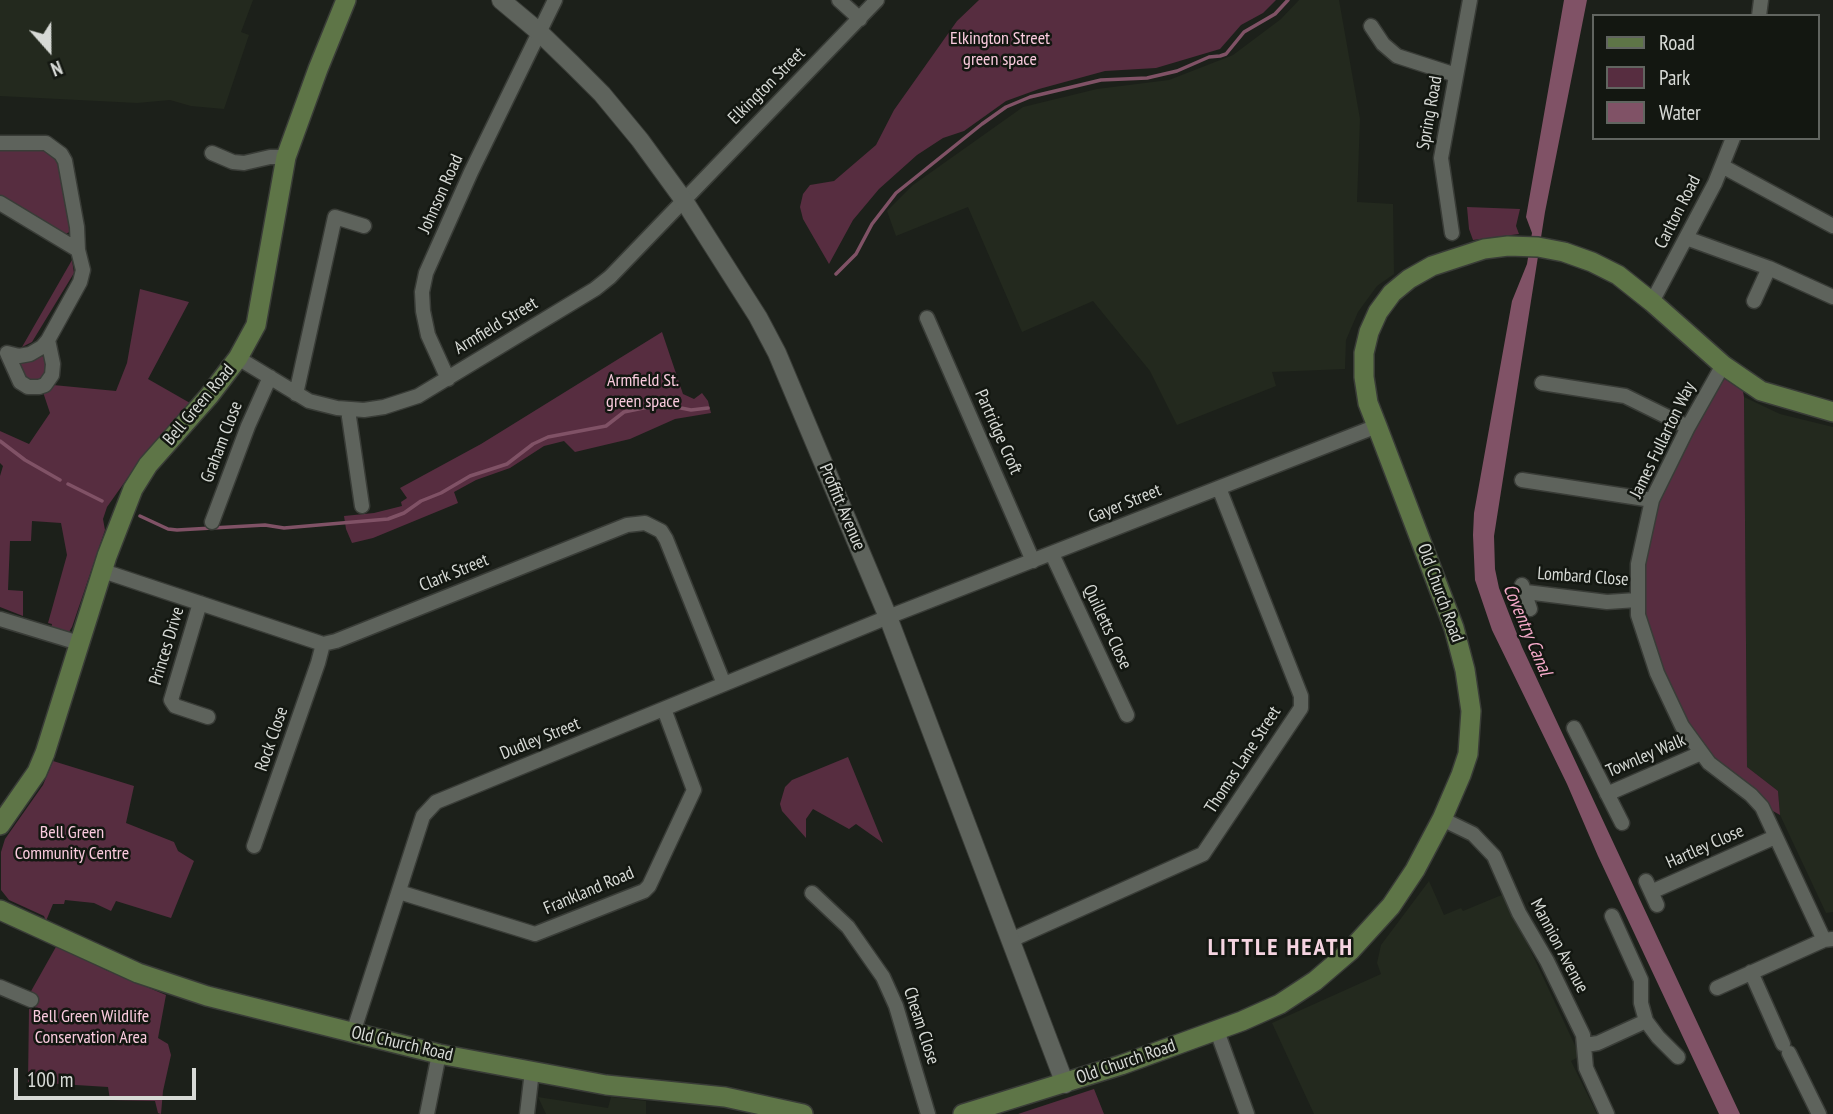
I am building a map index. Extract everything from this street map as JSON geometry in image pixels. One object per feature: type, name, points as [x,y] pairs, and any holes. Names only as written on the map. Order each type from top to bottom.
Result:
[{"type":"main road","name":"Bell Green Road","points":[[0,825],[37,772],[45,753],[121,515],[132,489],[148,465],[209,396],[238,358],[256,325],[286,157],[346,0]]},
{"type":"main road","name":"Old Church Road","points":[[963,1114],[1065,1084],[1217,1031],[1262,1013],[1297,993],[1350,951],[1399,896],[1442,819],[1468,754],[1471,731],[1469,693],[1454,628],[1377,426],[1364,377],[1364,353],[1368,332],[1392,293],[1420,272],[1468,253],[1508,246],[1538,247],[1564,252],[1618,275],[1723,365],[1761,391],[1833,412]]},
{"type":"main road","name":"Bell Green Road","points":[[0,812],[20,798]]},
{"type":"main road","name":"Old Church Road","points":[[0,902],[8,913],[138,973],[175,987],[439,1054],[606,1085],[725,1097],[803,1114]]},
{"type":"street","name":"Proffitt Avenue","points":[[501,0],[538,31],[621,116],[683,199],[758,317],[777,353],[888,617],[1065,1084]]},
{"type":"street","name":"Johnson Road","points":[[447,379],[428,335],[423,311],[422,292],[426,272],[555,0]]},
{"type":"street","points":[[839,0],[860,19]]},
{"type":"street","name":"Elkington Street","points":[[683,199],[877,0]]},
{"type":"street","name":"Spring Road","points":[[1452,233],[1441,158],[1470,0]]},
{"type":"street","points":[[1371,26],[1383,44],[1397,57],[1456,75]]},
{"type":"street","name":"Carlton Road","points":[[1652,302],[1722,166],[1732,140]]},
{"type":"street","points":[[0,143],[46,143],[61,154],[65,161],[83,270],[80,282],[48,340],[30,354],[19,356],[4,351]]},
{"type":"street","points":[[212,153],[233,162],[244,163],[270,157],[286,157]]},
{"type":"street","points":[[1722,166],[1833,226]]},
{"type":"street","name":"Armfield Street","points":[[238,358],[296,394],[324,405],[365,410],[400,403],[447,379],[595,289],[622,265],[683,199]]},
{"type":"street","points":[[0,203],[78,250]]},
{"type":"street","points":[[296,394],[335,217],[364,226]]},
{"type":"street","points":[[1686,238],[1769,268],[1833,297]]},
{"type":"street","points":[[1754,301],[1769,268]]},
{"type":"street","name":"Partridge Croft","points":[[927,318],[1033,561]]},
{"type":"street","points":[[4,351],[20,382],[28,387],[39,387],[45,385],[52,375],[53,364],[48,340]]},
{"type":"street","name":"James Fullarton Way","points":[[1723,365],[1688,427],[1652,500],[1640,549],[1637,600],[1642,631],[1657,673],[1682,726],[1701,753],[1722,774],[1757,800],[1828,939]]},
{"type":"street","name":"Graham Close","points":[[212,522],[248,426],[270,377]]},
{"type":"street","points":[[1542,383],[1625,396],[1688,427]]},
{"type":"street","points":[[348,410],[362,506]]},
{"type":"street","name":"Gayer Street","points":[[888,617],[1377,426]]},
{"type":"street","points":[[1522,480],[1652,500]]},
{"type":"street","name":"Thomas Lane Street","points":[[1011,940],[1199,857],[1206,851],[1301,708],[1301,696],[1219,488]]},
{"type":"street","name":"Clark Street","points":[[323,643],[336,641],[626,525],[645,523],[661,531],[666,539],[724,684]]},
{"type":"street","name":"Quilletts Close","points":[[1052,554],[1127,715]]},
{"type":"street","points":[[103,570],[323,643]]},
{"type":"street","name":"Lombard Close","points":[[1530,609],[1524,588],[1607,602],[1637,600]]},
{"type":"street","name":"Princes Drive","points":[[200,603],[171,701],[208,717]]},
{"type":"street","name":"Dudley Street","points":[[353,1033],[423,816],[436,802],[888,617]]},
{"type":"street","points":[[0,619],[79,643]]},
{"type":"street","name":"Rock Close","points":[[254,846],[323,643]]},
{"type":"street","name":"Frankland Road","points":[[399,892],[535,934],[644,891],[649,886],[694,790],[664,709]]},
{"type":"street","name":"Townley Walk","points":[[1574,728],[1622,823]]},
{"type":"street","name":"Townley Walk","points":[[1607,794],[1701,753]]},
{"type":"street","name":"Mannion Avenue","points":[[1442,819],[1473,834],[1493,856],[1519,913],[1547,961],[1583,1035],[1586,1068],[1607,1114]]},
{"type":"street","name":"Hartley Close","points":[[1651,892],[1775,837]]},
{"type":"street","name":"Cheam Close","points":[[812,892],[848,927],[883,976],[896,1006],[928,1114]]},
{"type":"street","points":[[1612,916],[1641,980],[1641,1003],[1646,1021],[1678,1058]]},
{"type":"street","points":[[1717,988],[1828,939]]},
{"type":"street","points":[[1751,972],[1819,1114]]},
{"type":"street","points":[[0,987],[31,1000]]},
{"type":"street","points":[[1586,1045],[1598,1043],[1646,1021]]},
{"type":"street","points":[[1217,1031],[1247,1114]]},
{"type":"street","points":[[427,1114],[439,1054]]},
{"type":"street","points":[[527,1114],[532,1072]]},
{"type":"shaded area","points":[[0,0],[253,0],[241,32],[249,35],[224,109],[191,106],[170,100],[137,103],[0,96]]},
{"type":"shaded area","points":[[1299,0],[1339,0],[1360,119],[1357,202],[1393,204],[1394,274],[1377,286],[1358,312],[1346,340],[1345,369],[1272,372],[1276,386],[1177,425],[1150,371],[1093,301],[1022,332],[968,207],[896,236],[887,211],[913,185],[1023,107],[1097,89],[1169,80],[1233,55],[1281,19]]},
{"type":"shaded area","points":[[1744,397],[1780,414],[1833,427],[1833,912],[1826,913],[1780,815],[1778,791],[1747,767]]},
{"type":"shaded area","points":[[1429,881],[1444,915],[1461,908],[1463,911],[1504,894],[1580,1056],[1571,1061],[1597,1114],[1314,1114],[1272,1023],[1381,974],[1377,963],[1381,945]]},
{"type":"shaded area","points":[[538,1097],[608,1108],[611,1097],[646,1101],[646,1114],[546,1114]]},
{"type":"green space","name":"Elkington Street green space","points":[[979,0],[1276,0],[1263,13],[1241,25],[1220,49],[1156,68],[1105,71],[1039,89],[1006,101],[964,131],[943,138],[917,155],[879,189],[853,220],[829,264],[803,219],[800,207],[803,194],[810,185],[834,181],[876,145],[894,110],[957,21]]},
{"type":"green space","points":[[39,147],[59,159],[71,231],[64,235],[0,198],[0,148]]},
{"type":"green space","points":[[1467,207],[1520,209],[1516,226],[1519,234],[1473,240]]},
{"type":"green space","points":[[72,260],[74,273],[32,342],[22,347]]},
{"type":"green space","points":[[140,289],[189,302],[148,379],[190,403],[136,466],[107,507],[103,519],[105,530],[72,627],[69,632],[63,632],[51,629],[52,624],[48,623],[67,555],[61,523],[32,521],[31,541],[10,541],[8,590],[23,591],[23,616],[0,607],[0,476],[3,466],[0,463],[0,431],[29,444],[50,413],[43,392],[53,385],[116,391],[127,363]]},
{"type":"green space","name":"Armfield St. green space","points":[[662,332],[683,394],[694,399],[702,393],[708,401],[711,413],[675,419],[630,439],[575,452],[564,441],[544,446],[510,468],[476,480],[454,492],[458,503],[373,538],[352,543],[344,516],[374,513],[402,506],[401,502],[407,498],[400,488],[481,444]]},
{"type":"green space","points":[[39,355],[47,358],[47,378],[30,385],[17,365]]},
{"type":"green space","points":[[1723,369],[1742,386],[1744,397],[1747,767],[1778,791],[1780,815],[1764,806],[1724,772],[1671,700],[1639,599],[1651,517]]},
{"type":"green space","points":[[848,757],[883,843],[856,824],[849,829],[813,809],[806,819],[806,838],[782,811],[780,804],[785,787],[792,780]]},
{"type":"green space","name":"Bell Green Community Centre","points":[[53,761],[134,786],[126,823],[174,842],[178,851],[194,861],[171,918],[116,901],[111,911],[94,903],[65,900],[64,904],[53,904],[46,921],[44,916],[9,900],[1,890],[1,852],[5,839],[43,785]]},
{"type":"green space","name":"Bell Green Wildlife Conservation Area","points":[[57,945],[106,970],[166,995],[158,1038],[168,1044],[171,1055],[161,1114],[158,1113],[155,1101],[110,1100],[108,1087],[28,1082],[29,1009],[34,1010],[38,997],[30,993]]},
{"type":"green space","points":[[1094,1089],[1104,1114],[1018,1114]]},
{"type":"water","points":[[1564,0],[1587,0],[1545,212],[1494,536],[1495,569],[1499,588],[1522,647],[1740,1114],[1719,1114],[1567,784],[1492,630],[1475,580],[1474,513],[1512,301],[1527,264],[1532,233],[1526,217]]},
{"type":"waterway","points":[[836,274],[856,254],[872,224],[896,193],[1006,107],[1030,97],[1101,80],[1147,78],[1177,71],[1209,57],[1226,54],[1244,32],[1275,14],[1288,0]]},
{"type":"waterway","points":[[140,516],[168,529],[177,530],[265,525],[284,528],[388,519],[404,513],[421,501],[470,476],[507,464],[533,444],[548,437],[606,426],[624,412],[653,406],[666,405],[691,410],[708,408]]},
{"type":"waterway","points":[[0,441],[25,460],[60,480]]},
{"type":"waterway","points":[[68,484],[102,501]]},
{"type":"district","name":"LITTLE HEATH","points":[[1281,948]]},
{"type":"water label","name":"Coventry Canal","points":[[1527,630]]}]
